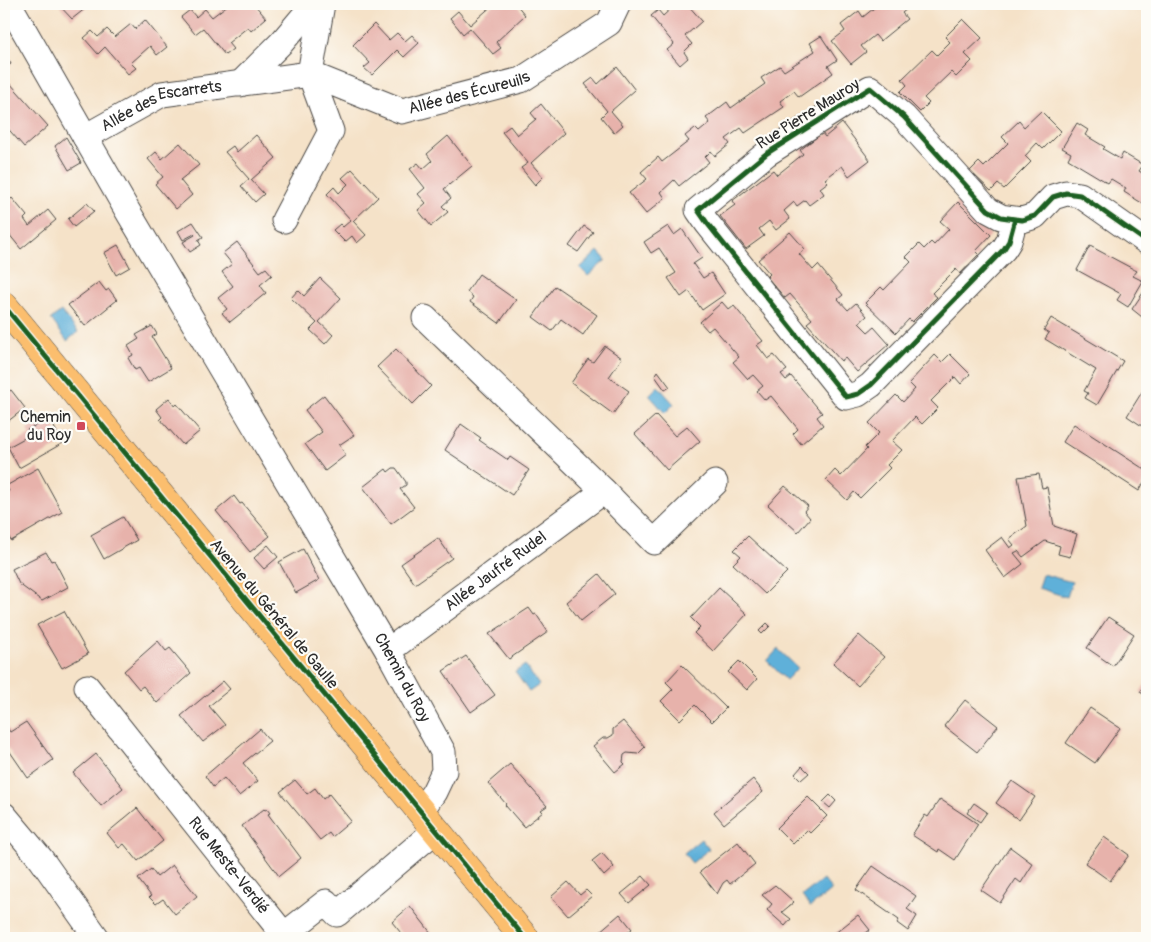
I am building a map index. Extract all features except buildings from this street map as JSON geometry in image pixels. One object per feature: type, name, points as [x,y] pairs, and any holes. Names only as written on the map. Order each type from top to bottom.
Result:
[{"type":"main road","name":"Avenue du Général de Gaulle","points":[[4,306],[525,938]]},
{"type":"street","name":"Chemin du Roy","points":[[10,4],[85,137],[388,651],[443,752],[444,771],[434,792],[428,820]]},
{"type":"street","name":"Allée des Escarrets","points":[[240,84],[282,42],[314,4]]},
{"type":"street","points":[[284,220],[331,131],[310,74],[322,4]]},
{"type":"street","name":"Allée des Écureuils","points":[[310,74],[402,110],[521,80],[609,23],[618,4]]},
{"type":"street","name":"Allée des Escarrets","points":[[85,137],[162,94],[310,74]]},
{"type":"street","name":"Rue Pierre Mauroy","points":[[870,88],[904,117],[988,210],[1001,217],[1015,219],[1009,241],[1004,249],[871,385],[858,394],[846,396],[698,210],[766,154],[870,88]]},
{"type":"street","points":[[1015,219],[1022,220],[1035,216],[1053,197],[1066,193],[1080,195],[1147,242]]},
{"type":"street","points":[[425,318],[654,542],[715,483]]},
{"type":"street","name":"Allée Jaufré Rudel","points":[[388,651],[604,491]]},
{"type":"street","name":"Rue Meste-Verdié","points":[[87,686],[284,935],[326,902],[337,914],[428,820]]},
{"type":"street","points":[[4,815],[41,859],[97,938]]},
{"type":"water","points":[[598,251],[606,260],[588,276],[580,268]]},
{"type":"water","points":[[61,311],[78,332],[67,341],[51,319]]},
{"type":"water","points":[[658,386],[674,404],[665,413],[649,395]]},
{"type":"water","points":[[1042,574],[1072,582],[1067,597],[1038,588]]},
{"type":"water","points":[[778,649],[798,668],[786,680],[767,661]]},
{"type":"water","points":[[525,665],[539,685],[529,692],[515,672]]},
{"type":"water","points":[[701,839],[709,849],[692,863],[684,853]]},
{"type":"water","points":[[823,879],[832,890],[810,907],[802,896]]},
{"type":"cycle path","points":[[1015,219],[1009,241],[1004,249],[871,385],[858,394],[846,397],[698,210],[766,154],[870,88],[904,117],[988,210],[1001,217],[1022,220],[1035,216],[1053,197],[1066,193],[1080,195],[1147,242]]},
{"type":"cycle path","points":[[4,306],[525,938]]},
{"type":"place","name":"Chemin du Roy","points":[[81,426]]}]
